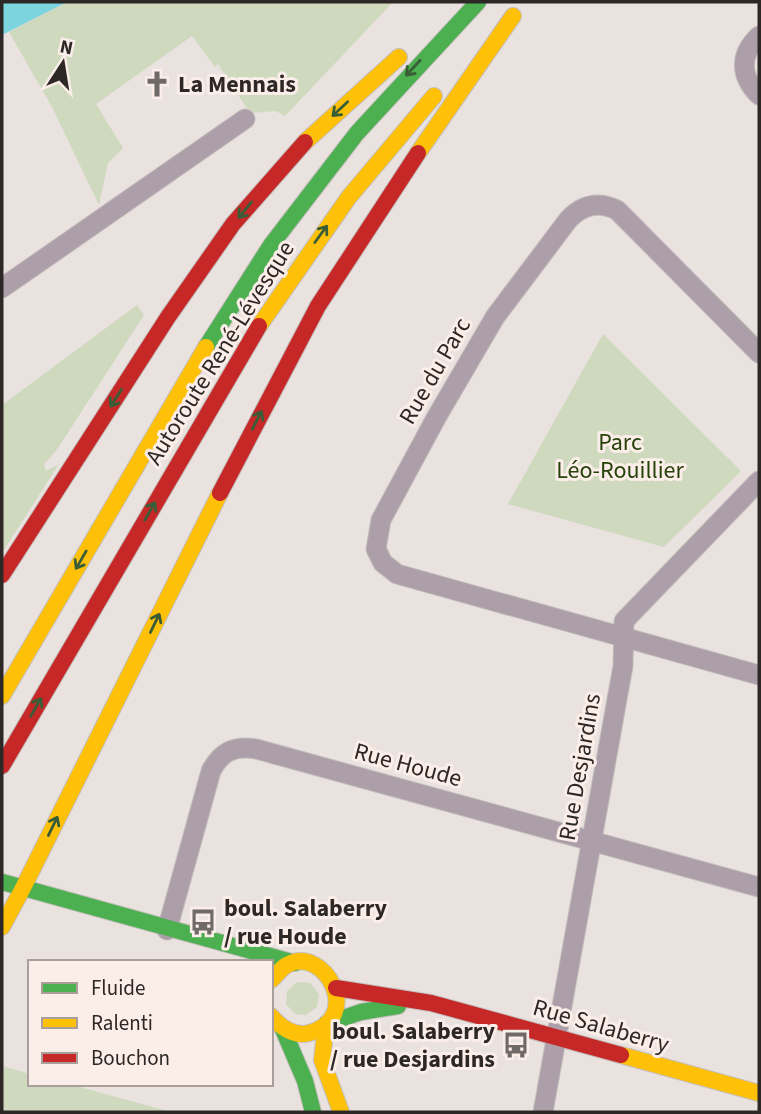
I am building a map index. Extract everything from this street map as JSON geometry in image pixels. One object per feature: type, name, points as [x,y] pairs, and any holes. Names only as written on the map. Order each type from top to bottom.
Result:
[{"type":"main road","points":[[2,575],[175,307],[240,216],[289,158],[326,122],[467,2]]},
{"type":"main road","name":"Autoroute René-Lévesque","points":[[2,696],[195,363],[265,253],[357,133],[478,2]]},
{"type":"main road","name":"Autoroute René-Lévesque","points":[[2,766],[228,374],[297,268],[349,197],[412,121],[528,2]]},
{"type":"main road","points":[[2,927],[226,480],[318,306],[366,229],[513,16]]},
{"type":"main road","points":[[2,882],[174,932],[295,963]]},
{"type":"main road","points":[[174,932],[226,960]]},
{"type":"main road","points":[[273,978],[281,969],[306,962],[321,968],[336,988],[336,1007],[326,1024],[322,1060],[327,1081],[341,1112]]},
{"type":"main road","name":"Rue Salaberry","points":[[336,988],[431,1003],[759,1093]]},
{"type":"main road","name":"Rue Salaberry","points":[[277,1021],[302,1033],[377,1009],[431,1003]]},
{"type":"main road","points":[[277,1021],[305,1081],[313,1112]]},
{"type":"street","points":[[759,36],[749,47],[744,67],[748,83],[759,95]]},
{"type":"street","points":[[2,288],[246,119]]},
{"type":"street","name":"Rue du Parc","points":[[622,638],[397,574],[383,563],[376,549],[382,520],[436,418],[505,302],[568,220],[582,208],[599,205],[617,210],[759,352]]},
{"type":"street","name":"Rue Desjardins","points":[[543,1112],[624,654],[622,626],[629,614],[759,481]]},
{"type":"street","points":[[622,638],[759,675]]},
{"type":"street","name":"Rue Houde","points":[[174,932],[211,771],[221,757],[238,747],[256,749],[759,887]]},
{"type":"green space","points":[[67,2],[393,2],[285,116],[276,111],[250,113],[218,64],[215,67],[192,36],[96,104],[123,148],[108,163],[99,205],[52,107],[9,32]]},
{"type":"green space","points":[[137,305],[144,315],[56,451],[44,464],[46,471],[59,464],[2,553],[2,405]]},
{"type":"green space","name":"Parc Léo-Rouillier","points":[[603,334],[741,471],[664,547],[508,504]]},
{"type":"green space","points":[[297,982],[310,983],[319,994],[317,1007],[306,1015],[295,1014],[286,1004],[287,991]]},
{"type":"green space","points":[[2,1066],[28,1073],[28,1086],[76,1086],[171,1112],[2,1112]]},
{"type":"water","points":[[2,2],[67,2],[2,35]]},
{"type":"traffic: fast","points":[[206,347],[271,245],[357,133],[478,2]]},
{"type":"traffic: fast","points":[[2,882],[295,963]]},
{"type":"traffic: fast","points":[[326,1024],[361,1012],[398,1006]]},
{"type":"traffic: fast","points":[[282,1027],[305,1081],[313,1112]]},
{"type":"traffic: slow","points":[[418,153],[513,16]]},
{"type":"traffic: slow","points":[[305,142],[399,57]]},
{"type":"traffic: slow","points":[[259,326],[349,197],[434,96]]},
{"type":"traffic: slow","points":[[2,696],[206,347]]},
{"type":"traffic: slow","points":[[23,888],[220,493]]},
{"type":"traffic: slow","points":[[2,927],[23,888]]},
{"type":"traffic: slow","points":[[273,978],[287,965],[301,961],[314,965],[325,973],[333,986],[336,999],[334,1013],[326,1025],[309,1033],[298,1034],[288,1030],[273,1018]]},
{"type":"traffic: slow","points":[[326,1024],[322,1060],[341,1112]]},
{"type":"traffic: slow","points":[[621,1055],[759,1093]]},
{"type":"traffic: jam","points":[[2,575],[168,317],[233,224],[305,142]]},
{"type":"traffic: jam","points":[[220,493],[318,306],[418,153]]},
{"type":"traffic: jam","points":[[2,766],[259,326]]},
{"type":"traffic: jam","points":[[336,988],[431,1003],[621,1055]]},
{"type":"place","name":"La Mennais","points":[[157,84]]},
{"type":"place","name":"boul. Salaberry / rue Houde","points":[[203,922]]},
{"type":"place","name":"boul. Salaberry / rue Desjardins","points":[[516,1045]]}]
